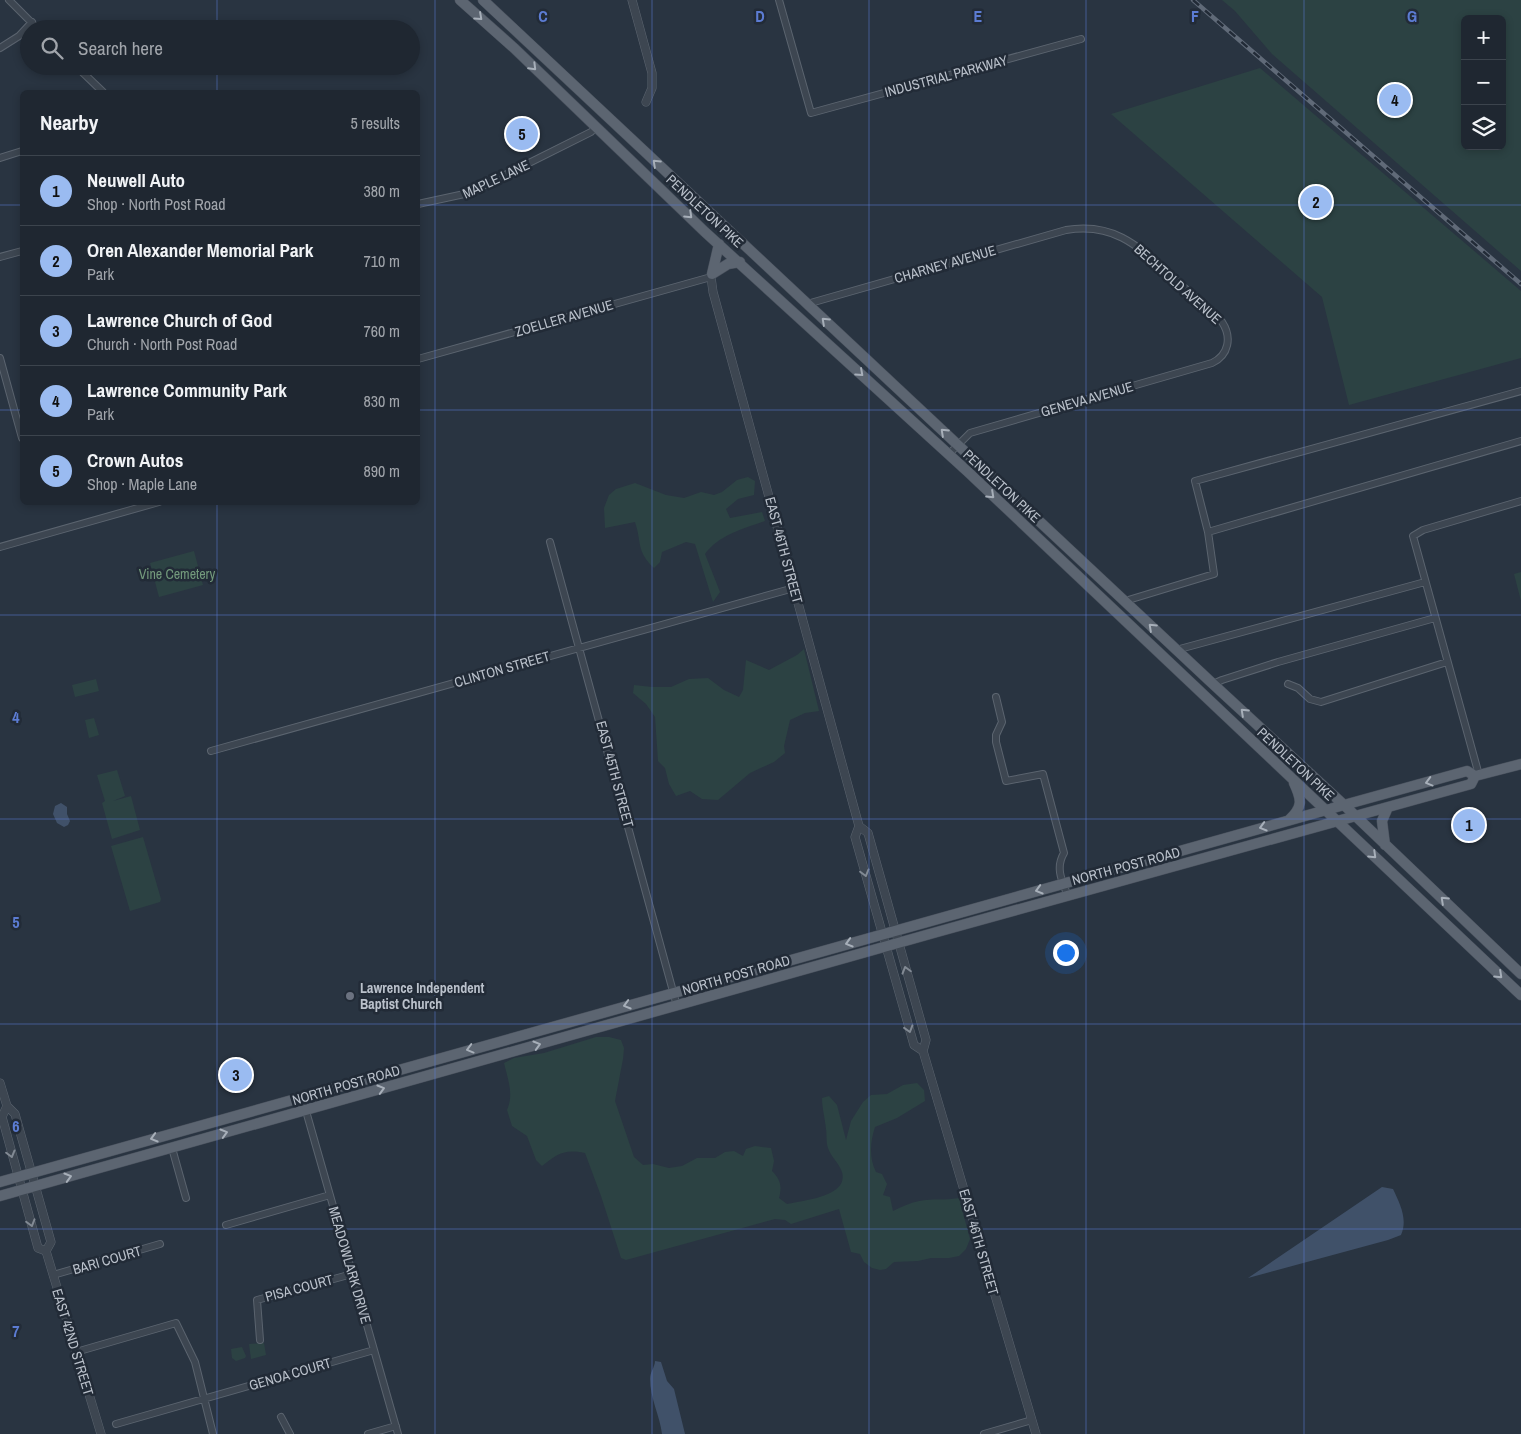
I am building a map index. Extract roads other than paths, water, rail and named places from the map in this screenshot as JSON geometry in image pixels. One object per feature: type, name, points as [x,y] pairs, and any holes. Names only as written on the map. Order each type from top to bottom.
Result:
[{"type":"main road","name":"PENDLETON PIKE","points":[[460,0],[514,48],[719,244],[948,455],[1521,995]]},
{"type":"main road","name":"PENDLETON PIKE","points":[[483,0],[1176,650],[1356,816],[1384,845],[1521,974]]},
{"type":"main road","points":[[711,276],[719,244]]},
{"type":"main road","points":[[711,276],[728,264],[740,262]]},
{"type":"main road","name":"NORTH POST ROAD","points":[[0,1196],[898,943],[1338,822],[1470,784],[1477,776],[1521,764]]},
{"type":"main road","name":"NORTH POST ROAD","points":[[0,1182],[882,933],[1467,771],[1477,776]]},
{"type":"main road","points":[[1289,820],[1298,812],[1300,806],[1298,791],[1293,780]]},
{"type":"main road","points":[[1384,845],[1382,821],[1388,807]]},
{"type":"street","points":[[9,0],[30,20]]},
{"type":"street","points":[[632,0],[652,73],[652,88],[646,102]]},
{"type":"street","name":"INDUSTRIAL PARKWAY","points":[[780,0],[810,113],[1081,39]]},
{"type":"street","points":[[0,48],[20,35]]},
{"type":"street","points":[[85,75],[101,90]]},
{"type":"street","name":"MAPLE LANE","points":[[420,204],[469,194],[591,132],[596,127]]},
{"type":"street","points":[[0,158],[20,153]]},
{"type":"street","name":"CHARNEY AVENUE","points":[[807,304],[1063,231],[1085,228]]},
{"type":"street","name":"BECHTOLD AVENUE","points":[[1085,228],[1114,233],[1141,248],[1222,322],[1227,332],[1227,346]]},
{"type":"street","points":[[0,257],[20,252]]},
{"type":"street","name":"ZOELLER AVENUE","points":[[420,358],[711,276]]},
{"type":"street","name":"EAST 46TH STREET","points":[[711,276],[738,386],[859,826],[855,837],[885,947],[914,1045],[923,1051]]},
{"type":"street","name":"GENEVA AVENUE","points":[[948,455],[970,433],[1212,363],[1221,357],[1227,346]]},
{"type":"street","points":[[0,358],[20,431]]},
{"type":"street","points":[[1125,601],[1214,574],[1208,532],[1196,481],[1521,391]]},
{"type":"street","points":[[1208,532],[1521,441]]},
{"type":"street","points":[[1477,776],[1413,536],[1422,530],[1521,500]]},
{"type":"street","points":[[0,547],[141,505]]},
{"type":"street","name":"EAST 45TH STREET","points":[[550,542],[677,1006]]},
{"type":"street","points":[[1176,650],[1425,582]]},
{"type":"street","name":"CLINTON STREET","points":[[211,751],[794,588]]},
{"type":"street","points":[[1213,684],[1270,665],[1435,618]]},
{"type":"street","points":[[1288,684],[1298,688],[1310,699],[1321,702],[1447,662]]},
{"type":"street","points":[[996,697],[1002,722],[996,735],[996,742],[1006,781],[1043,774],[1064,853],[1059,862],[1059,869],[1068,896]]},
{"type":"street","name":"EAST 46TH STREET","points":[[859,826],[868,833],[926,1040],[923,1051],[1036,1434]]},
{"type":"street","name":"EAST 42ND STREET","points":[[0,1083],[7,1106],[15,1114],[51,1242],[46,1251],[101,1434]]},
{"type":"street","name":"MEADOWLARK DRIVE","points":[[302,1097],[398,1434]]},
{"type":"street","name":"EAST 42ND STREET","points":[[7,1106],[2,1118],[17,1176],[38,1248],[46,1251]]},
{"type":"street","points":[[172,1148],[186,1198]]},
{"type":"street","points":[[226,1225],[330,1195]]},
{"type":"street","name":"BARI COURT","points":[[53,1275],[160,1244]]},
{"type":"street","name":"PISA COURT","points":[[260,1340],[257,1300],[352,1274]]},
{"type":"street","points":[[76,1352],[176,1323],[195,1362],[213,1434]]},
{"type":"street","name":"GENOA COURT","points":[[116,1424],[374,1350]]},
{"type":"street","points":[[281,1418],[290,1434]]},
{"type":"street","points":[[984,1434],[1032,1420]]},
{"type":"street","points":[[368,1434],[396,1426]]},
{"type":"water","points":[[61,803],[67,807],[70,821],[64,827],[57,823],[53,814],[55,806]]},
{"type":"water","points":[[1382,1187],[1393,1189],[1400,1206],[1404,1223],[1401,1235],[1248,1278]]},
{"type":"water","points":[[655,1361],[661,1362],[667,1381],[674,1389],[685,1434],[662,1434],[650,1386],[650,1376]]},
{"type":"railway","points":[[1193,0],[1521,284]]},
{"type":"place","name":"Lawrence Community Park","points":[[1395,100]]},
{"type":"place","name":"Crown Autos","points":[[522,134]]},
{"type":"place","name":"Oren Alexander Memorial Park","points":[[1316,202]]},
{"type":"place","name":"Neuwell Auto","points":[[1469,825]]},
{"type":"place","name":"Lawrence Independent Baptist Church","points":[[350,996]]},
{"type":"place","name":"Lawrence Church of God","points":[[236,1075]]},
{"type":"park label","name":"Vine Cemetery","points":[[177,574]]}]
